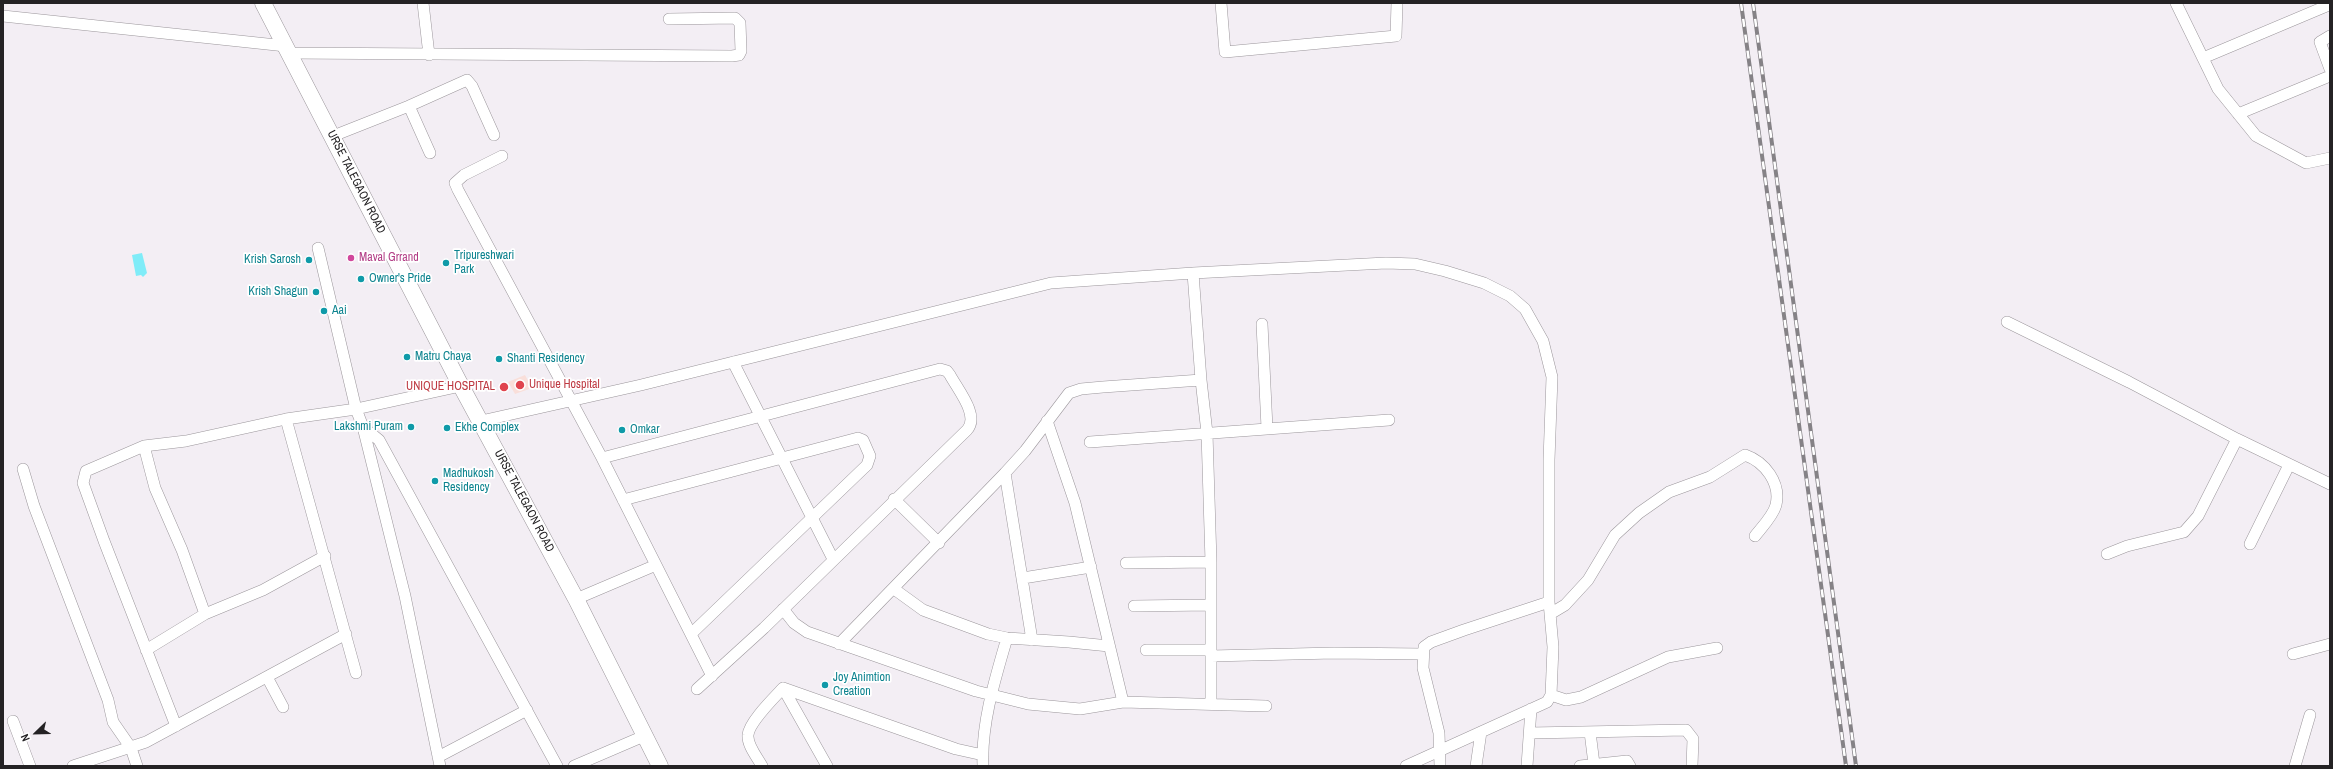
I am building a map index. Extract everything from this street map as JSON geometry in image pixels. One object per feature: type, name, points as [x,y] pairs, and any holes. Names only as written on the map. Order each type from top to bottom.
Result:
[{"type":"highway","name":"URSE TALEGAON ROAD","points":[[264,3],[461,386],[576,600],[660,766]]},
{"type":"street","points":[[423,3],[429,55]]},
{"type":"street","points":[[1221,3],[1225,52],[1396,36],[1397,3]]},
{"type":"street","points":[[2176,3],[2218,89],[2256,136],[2306,163],[2330,158]]},
{"type":"street","points":[[2203,58],[2329,5]]},
{"type":"street","points":[[3,16],[287,49],[429,55],[732,56],[739,55],[741,51],[740,23],[735,18],[670,19]]},
{"type":"street","points":[[2330,36],[2320,42],[2330,69]]},
{"type":"street","points":[[2238,114],[2330,76]]},
{"type":"street","points":[[333,136],[409,106],[467,80],[472,86],[494,134]]},
{"type":"street","points":[[409,106],[430,153]]},
{"type":"street","points":[[502,156],[464,175],[455,183],[602,458],[712,676]]},
{"type":"street","points":[[318,248],[356,409],[363,428],[405,596],[439,762],[527,710]]},
{"type":"street","points":[[481,422],[733,362],[1051,283],[1193,273],[1386,263],[1415,264],[1445,271],[1484,283],[1510,296],[1525,309],[1543,341],[1552,377],[1549,460],[1549,602],[1553,647],[1551,695],[1547,702],[1406,766]]},
{"type":"street","points":[[1193,273],[1201,380],[1207,433],[1211,562],[1210,704]]},
{"type":"street","points":[[2007,322],[2129,382],[2237,439],[2330,484]]},
{"type":"street","points":[[1262,324],[1267,428]]},
{"type":"street","points":[[733,362],[833,559]]},
{"type":"street","points":[[602,458],[940,369],[947,371],[972,416],[972,425],[894,499],[783,609],[697,689]]},
{"type":"street","points":[[839,644],[894,589],[1025,452],[1069,393],[1081,389],[1201,380]]},
{"type":"street","points":[[176,726],[83,483],[86,471],[92,467],[144,446],[186,441],[286,419],[356,409],[461,386]]},
{"type":"street","points":[[286,419],[356,673]]},
{"type":"street","points":[[1090,442],[1389,420]]},
{"type":"street","points":[[1047,421],[1075,503],[1123,702]]},
{"type":"street","points":[[363,428],[379,440],[557,766]]},
{"type":"street","points":[[623,500],[781,457],[858,438],[863,440],[870,460],[691,634]]},
{"type":"street","points":[[2107,554],[2127,546],[2184,532],[2198,516],[2237,439]]},
{"type":"street","points":[[144,446],[155,488],[182,550],[205,614]]},
{"type":"street","points":[[1550,614],[1565,605],[1588,580],[1615,535],[1639,513],[1669,492],[1710,477],[1746,455],[1756,460],[1769,473],[1776,492],[1776,504],[1771,515],[1755,536]]},
{"type":"street","points":[[2250,544],[2289,465]]},
{"type":"street","points":[[23,469],[34,506],[108,700],[113,722],[131,748],[137,766]]},
{"type":"street","points":[[1005,473],[1032,640]]},
{"type":"street","points":[[894,499],[938,543]]},
{"type":"street","points":[[146,650],[205,614],[263,590],[325,556]]},
{"type":"street","points":[[1126,563],[1211,562]]},
{"type":"street","points":[[576,600],[656,565]]},
{"type":"street","points":[[1023,578],[1091,567]]},
{"type":"street","points":[[894,589],[923,610],[1007,638],[1109,646]]},
{"type":"street","points":[[1440,766],[1439,733],[1428,692],[1423,654],[1424,647],[1431,642],[1549,602]]},
{"type":"street","points":[[1134,606],[1210,604]]},
{"type":"street","points":[[783,609],[794,623],[807,632],[992,696],[1028,704],[1080,709],[1123,702],[1266,706]]},
{"type":"street","points":[[73,766],[131,748],[176,726],[346,634]]},
{"type":"street","points":[[783,688],[956,749],[983,760],[992,696],[1007,638]]},
{"type":"street","points":[[2293,654],[2330,644]]},
{"type":"street","points":[[1551,695],[1566,700],[1581,697],[1668,657],[1717,648]]},
{"type":"street","points":[[1146,650],[1211,653],[1423,654]]},
{"type":"street","points":[[267,677],[283,707]]},
{"type":"street","points":[[762,766],[750,743],[748,736],[750,726],[783,688]]},
{"type":"street","points":[[783,688],[826,766]]},
{"type":"street","points":[[1527,766],[1531,709]]},
{"type":"street","points":[[2295,766],[2310,715]]},
{"type":"street","points":[[13,721],[30,766]]},
{"type":"street","points":[[1530,733],[1686,730],[1693,739],[1692,766]]},
{"type":"street","points":[[1476,766],[1482,732]]},
{"type":"street","points":[[1590,732],[1594,764]]},
{"type":"street","points":[[574,766],[644,736]]},
{"type":"street","points":[[1580,766],[1627,761],[1630,766]]},
{"type":"shaded area","name":"Unique Hospital","points":[[525,375],[532,388],[515,394],[508,382]]},
{"type":"water","points":[[142,253],[147,273],[143,277],[141,275],[136,276],[132,255]]},
{"type":"railway","points":[[1741,3],[1846,766]]},
{"type":"railway","points":[[1753,3],[1856,766]]},
{"type":"place","name":"Maval Grrand","points":[[351,258]]},
{"type":"place","name":"Krish Sarosh","points":[[309,260]]},
{"type":"place","name":"Tripureshwari Park","points":[[446,263]]},
{"type":"place","name":"Owner's Pride","points":[[361,279]]},
{"type":"place","name":"Krish Shagun","points":[[316,292]]},
{"type":"place","name":"Aai","points":[[324,311]]},
{"type":"place","name":"Matru Chaya","points":[[407,357]]},
{"type":"place","name":"Shanti Residency","points":[[499,359]]},
{"type":"place","name":"Unique Hospital","points":[[520,385]]},
{"type":"place","name":"UNIQUE HOSPITAL","points":[[504,387]]},
{"type":"place","name":"Lakshmi Puram","points":[[411,427]]},
{"type":"place","name":"Ekhe Complex","points":[[447,428]]},
{"type":"place","name":"Omkar","points":[[622,430]]},
{"type":"place","name":"Madhukosh Residency","points":[[435,481]]},
{"type":"place","name":"Joy Animtion Creation","points":[[825,685]]}]
